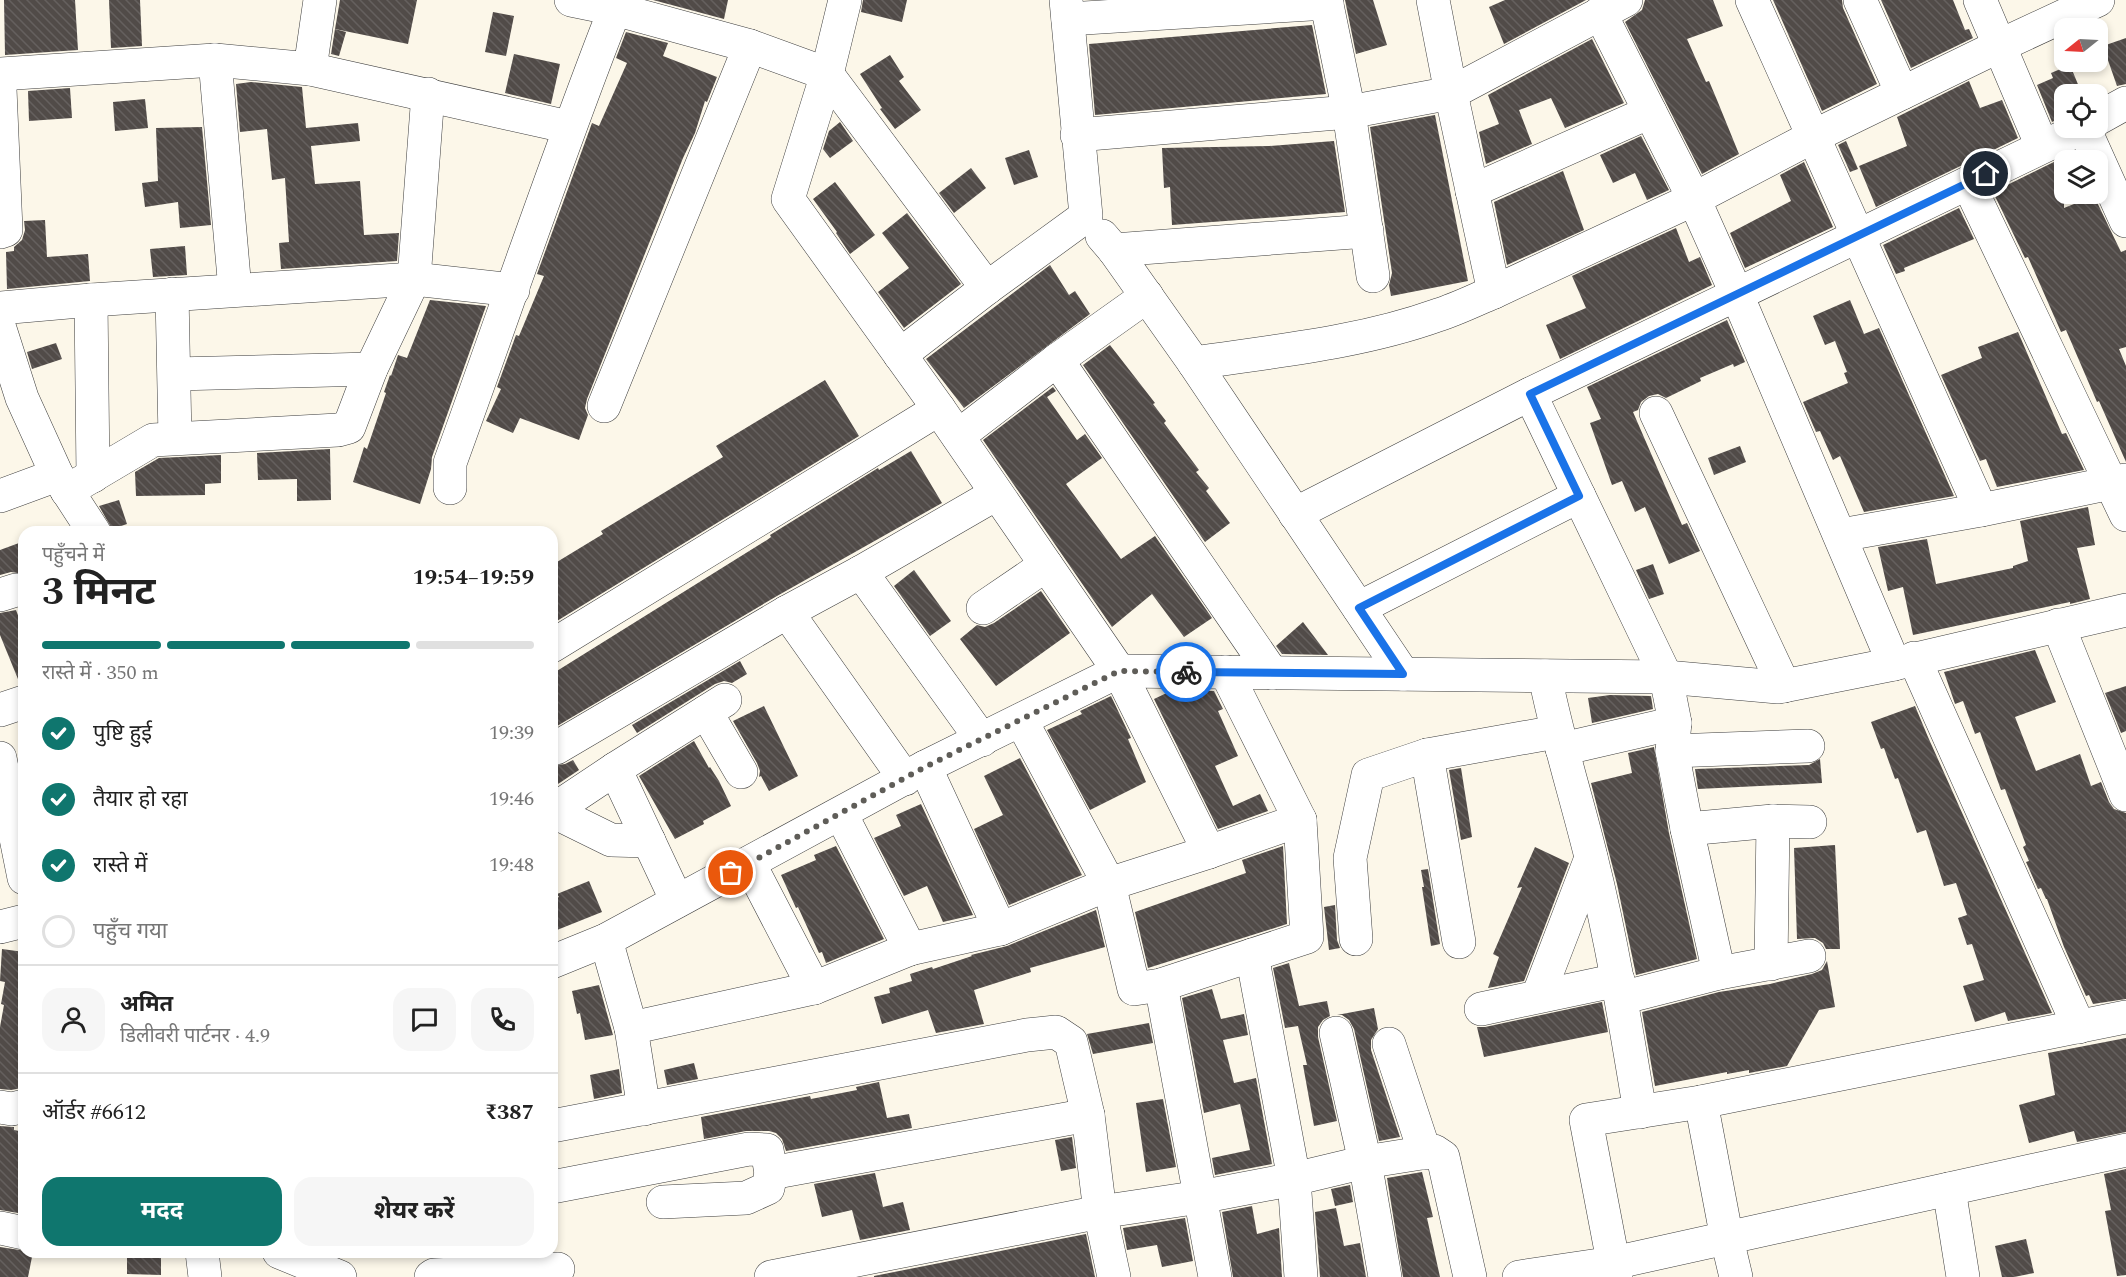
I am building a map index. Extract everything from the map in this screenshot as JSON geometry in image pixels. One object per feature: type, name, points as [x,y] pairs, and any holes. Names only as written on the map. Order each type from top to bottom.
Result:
[{"type":"street","points":[[310,69],[320,0]]},
{"type":"street","points":[[571,0],[615,9],[750,46],[826,74],[987,288]]},
{"type":"street","points":[[845,0],[826,74],[788,199],[958,436],[1119,671],[1209,852]]},
{"type":"street","points":[[1433,0],[1494,292]]},
{"type":"street","points":[[1752,0],[1981,510]]},
{"type":"street","points":[[1860,0],[1902,93]]},
{"type":"street","points":[[1980,0],[2042,146]]},
{"type":"street","points":[[1194,363],[1299,348],[1372,334],[1438,316],[1694,199],[1814,136],[2098,0]]},
{"type":"street","points":[[1373,276],[1350,112],[1326,2],[1067,9],[1086,216],[1114,250],[1194,363],[1403,674]]},
{"type":"street","points":[[1077,135],[1350,112],[1451,93],[1613,6],[1650,112],[1694,199],[1841,536],[1904,661],[2079,1027]]},
{"type":"street","points":[[450,488],[450,463],[569,127],[615,9]]},
{"type":"street","points":[[604,406],[750,46]]},
{"type":"street","points":[[215,60],[235,290]]},
{"type":"street","points":[[0,74],[215,60],[310,69],[569,127]]},
{"type":"street","points":[[0,88],[6,230],[0,232]]},
{"type":"street","points":[[0,496],[72,481],[153,440],[339,430],[349,427],[371,369],[414,279],[428,94]]},
{"type":"street","points":[[2108,113],[2126,103]]},
{"type":"street","points":[[1472,190],[1650,112]]},
{"type":"street","points":[[1295,514],[1530,394],[2060,138]]},
{"type":"street","points":[[2088,138],[2126,221]]},
{"type":"street","points":[[1968,183],[2118,481],[2126,515]]},
{"type":"street","points":[[900,356],[987,288],[1086,216]]},
{"type":"street","points":[[1114,250],[1368,231]]},
{"type":"street","points":[[0,308],[172,294],[414,279],[513,290]]},
{"type":"street","points":[[172,294],[175,438]]},
{"type":"street","points":[[958,436],[1057,360],[1147,296]]},
{"type":"street","points":[[72,481],[91,300]]},
{"type":"street","points":[[0,330],[11,403],[72,481],[91,526]]},
{"type":"street","points":[[1057,360],[1272,673]]},
{"type":"street","points":[[175,374],[371,369]]},
{"type":"street","points":[[1530,394],[1666,677],[1687,829],[1719,973]]},
{"type":"street","points":[[558,642],[939,409]]},
{"type":"street","points":[[1656,413],[1784,686]]},
{"type":"street","points":[[1841,536],[2118,481]]},
{"type":"street","points":[[558,747],[787,612],[861,573],[996,494]]},
{"type":"street","points":[[1359,608],[1579,496]]},
{"type":"street","points":[[983,608],[1046,565]]},
{"type":"street","points":[[861,573],[982,740]]},
{"type":"street","points":[[558,960],[606,940],[915,773],[1119,671],[1666,677],[1778,687],[1904,661],[2126,610]]},
{"type":"street","points":[[787,612],[915,773],[1000,929]]},
{"type":"street","points":[[2058,625],[2126,795]]},
{"type":"street","points":[[1021,720],[1108,884],[1134,989],[1161,985],[1307,937],[1300,820],[1226,672]]},
{"type":"street","points":[[1545,676],[1559,740],[1592,858],[1619,989],[1640,1112]]},
{"type":"street","points":[[0,710],[18,704]]},
{"type":"street","points":[[558,807],[716,706],[741,772]]},
{"type":"street","points":[[1356,939],[1350,858],[1368,775],[1427,755],[1559,740],[1674,737],[1808,746]]},
{"type":"street","points":[[1427,755],[1459,942]]},
{"type":"street","points":[[0,758],[6,819],[18,858]]},
{"type":"street","points":[[615,769],[677,901]]},
{"type":"street","points":[[558,814],[611,840],[649,841]]},
{"type":"street","points":[[841,814],[910,949]]},
{"type":"street","points":[[631,1028],[814,988],[910,949],[1000,929],[1108,884],[1300,820]]},
{"type":"street","points":[[1687,829],[1773,821],[1810,822]]},
{"type":"street","points":[[1771,964],[1773,821]]},
{"type":"street","points":[[1538,996],[1592,858]]},
{"type":"street","points":[[749,863],[814,988]]},
{"type":"street","points":[[0,927],[18,922]]},
{"type":"street","points":[[606,940],[631,1028],[644,1109]]},
{"type":"street","points":[[1252,955],[1294,1179],[1301,1277]]},
{"type":"street","points":[[1481,1009],[1538,996],[1619,989],[1809,956]]},
{"type":"street","points":[[1161,985],[1215,1277]]},
{"type":"street","points":[[1614,1270],[1586,1120],[1701,1102],[2126,1017]]},
{"type":"street","points":[[558,1125],[1016,1037],[1056,1032],[1071,1042],[1088,1115],[1100,1212],[1114,1277]]},
{"type":"street","points":[[1336,1033],[1365,1162],[1385,1277]]},
{"type":"street","points":[[1389,1044],[1425,1153]]},
{"type":"street","points":[[1701,1102],[1736,1277]]},
{"type":"street","points":[[0,1107],[18,1108]]},
{"type":"street","points":[[771,1173],[1088,1115]]},
{"type":"street","points":[[558,1186],[749,1149],[767,1150],[771,1173],[768,1188],[746,1197],[663,1202]]},
{"type":"street","points":[[1519,1277],[1614,1270],[1727,1239],[2126,1150]]},
{"type":"street","points":[[774,1277],[1100,1212],[1200,1197],[1294,1179],[1365,1162],[1434,1151],[1443,1157],[1470,1277]]},
{"type":"street","points":[[1949,1189],[1964,1277]]},
{"type":"street","points":[[0,1228],[18,1232]]},
{"type":"street","points":[[203,1258],[205,1277]]},
{"type":"street","points":[[294,1258],[340,1277]]},
{"type":"street","points":[[431,1277],[499,1262],[558,1269]]},
{"type":"building","points":[[4,0],[75,0],[78,50],[5,55]]},
{"type":"building","points":[[109,0],[140,0],[142,46],[111,48]]},
{"type":"building","points":[[340,0],[417,0],[408,44],[335,29]]},
{"type":"building","points":[[653,0],[728,0],[724,19]]},
{"type":"building","points":[[863,0],[907,0],[902,22],[861,12]]},
{"type":"building","points":[[1345,0],[1373,0],[1387,45],[1356,54]]},
{"type":"building","points":[[1505,0],[1586,0],[1504,44],[1489,7]]},
{"type":"building","points":[[1645,0],[1713,0],[1723,26],[1687,39],[1706,82],[1709,81],[1739,154],[1702,174],[1625,22],[1642,10]]},
{"type":"building","points":[[1773,0],[1842,0],[1843,8],[1877,84],[1822,111]]},
{"type":"building","points":[[1881,0],[1953,0],[1965,30],[1969,29],[1973,38],[1911,68]]},
{"type":"building","points":[[493,12],[514,16],[506,56],[485,52]]},
{"type":"building","points":[[1312,25],[1326,94],[1095,115],[1089,44]]},
{"type":"building","points":[[335,29],[346,32],[339,56],[331,54]]},
{"type":"building","points":[[626,32],[668,43],[663,56],[717,77],[707,102],[705,101],[695,133],[587,399],[585,408],[588,415],[579,440],[520,418],[513,433],[486,421],[501,389],[497,387],[516,335],[519,336],[544,276],[537,274],[592,123],[599,126],[627,63],[616,58]]},
{"type":"building","points":[[2126,38],[2126,84],[2117,86],[2108,60],[2108,44]]},
{"type":"building","points":[[1592,39],[1624,103],[1565,128],[1551,98],[1519,110],[1532,144],[1486,164],[1479,132],[1499,124],[1488,95]]},
{"type":"building","points":[[514,54],[560,64],[551,104],[505,93]]},
{"type":"building","points":[[890,55],[904,77],[899,81],[921,110],[895,129],[880,109],[882,108],[860,74]]},
{"type":"building","points":[[2073,72],[2078,84],[2054,84],[2054,121],[2052,122],[2037,85],[2053,78],[2051,73]]},
{"type":"building","points":[[1969,81],[1980,108],[2002,100],[2018,138],[1876,207],[1859,166],[1907,146],[1897,117]]},
{"type":"building","points":[[251,82],[302,87],[306,128],[358,123],[360,141],[311,146],[315,184],[360,181],[364,235],[399,233],[397,261],[281,269],[279,243],[289,242],[285,178],[272,180],[267,129],[240,132],[236,84]]},
{"type":"building","points":[[70,88],[72,118],[29,121],[28,91]]},
{"type":"building","points":[[145,99],[148,128],[115,131],[113,102]]},
{"type":"building","points":[[1435,115],[1468,281],[1391,296],[1389,285],[1392,273],[1370,127]]},
{"type":"building","points":[[840,122],[853,141],[830,158],[823,149],[829,131]]},
{"type":"building","points":[[202,127],[211,225],[180,228],[178,202],[145,207],[142,183],[158,181],[156,128]]},
{"type":"building","points":[[1641,136],[1669,190],[1647,200],[1635,173],[1613,183],[1600,155]]},
{"type":"building","points":[[1334,141],[1345,212],[1172,225],[1170,187],[1164,188],[1162,148],[1269,146]]},
{"type":"building","points":[[1846,141],[1858,169],[1850,172],[1838,145]]},
{"type":"building","points":[[1029,150],[1038,177],[1014,185],[1005,158]]},
{"type":"building","points":[[1804,162],[1833,227],[1745,268],[1730,233],[1791,201],[1780,175]]},
{"type":"building","points":[[2054,162],[2054,204],[2064,204],[2064,208],[2074,204],[2098,204],[2121,252],[2126,250],[2126,347],[2119,349],[2126,366],[2126,462],[2066,330],[2061,332],[2028,257],[2025,258],[1993,192]]},
{"type":"building","points":[[971,168],[986,188],[954,213],[939,193]]},
{"type":"building","points":[[1563,171],[1584,230],[1507,265],[1494,202]]},
{"type":"building","points":[[835,182],[875,235],[850,254],[813,199]]},
{"type":"building","points":[[1959,208],[1974,239],[1904,268],[1905,271],[1896,274],[1883,245]]},
{"type":"building","points":[[907,213],[961,284],[904,328],[878,292],[909,268],[882,233]]},
{"type":"building","points":[[45,220],[47,257],[88,254],[90,281],[7,289],[6,252],[14,251],[14,247],[22,240],[25,230],[24,221]]},
{"type":"building","points":[[1676,228],[1689,262],[1700,257],[1712,285],[1560,359],[1546,325],[1586,308],[1572,276]]},
{"type":"building","points":[[185,246],[187,275],[153,277],[150,249]]},
{"type":"building","points":[[1050,265],[1069,295],[1075,291],[1090,314],[964,408],[926,359]]},
{"type":"building","points":[[430,300],[486,306],[432,457],[431,469],[420,504],[353,482],[364,447],[367,449],[398,355],[407,358]]},
{"type":"building","points":[[1850,300],[1864,334],[1879,328],[1954,496],[1864,512],[1840,456],[1833,460],[1820,431],[1816,432],[1803,402],[1848,383],[1844,373],[1847,372],[1835,341],[1825,345],[1813,316]]},
{"type":"building","points":[[1727,320],[1745,362],[1734,367],[1733,364],[1700,378],[1701,381],[1666,398],[1658,394],[1649,396],[1641,402],[1638,410],[1633,412],[1682,525],[1687,523],[1700,551],[1669,564],[1645,507],[1635,512],[1622,481],[1612,485],[1590,423],[1601,419],[1587,387]]},
{"type":"building","points":[[2018,332],[2062,434],[2066,433],[2084,470],[1997,487],[1986,459],[1980,461],[1941,375],[1982,358],[1978,347]]},
{"type":"building","points":[[56,343],[62,359],[32,369],[27,352]]},
{"type":"building","points":[[1110,345],[1155,403],[1153,404],[1166,421],[1164,423],[1199,470],[1196,472],[1209,488],[1206,491],[1230,523],[1205,542],[1083,365]]},
{"type":"building","points":[[825,380],[859,436],[558,620],[558,561],[603,534],[601,531],[723,457],[716,446]]},
{"type":"building","points":[[1053,387],[1056,391],[1047,397],[1077,440],[1085,434],[1102,458],[1066,484],[1121,559],[1155,536],[1212,618],[1184,637],[1152,594],[1112,627],[983,440]]},
{"type":"building","points":[[1740,446],[1746,462],[1714,475],[1708,458]]},
{"type":"building","points":[[330,449],[331,500],[297,501],[297,479],[258,480],[257,453]]},
{"type":"building","points":[[911,451],[942,503],[777,596],[558,725],[558,670],[767,540],[771,537],[770,535],[878,468],[879,470]]},
{"type":"building","points":[[221,455],[221,483],[205,484],[205,495],[136,496],[135,472],[159,458]]},
{"type":"building","points":[[119,500],[127,524],[110,526],[99,506]]},
{"type":"building","points":[[2088,507],[2095,545],[2077,548],[2090,599],[1913,635],[1903,587],[1888,591],[1878,547],[1927,539],[1936,584],[2013,568],[2013,566],[2028,561],[2020,521]]},
{"type":"building","points":[[18,543],[18,573],[11,572],[0,575],[0,550]]},
{"type":"building","points":[[1653,564],[1664,594],[1649,599],[1636,570]]},
{"type":"building","points":[[914,570],[951,621],[930,636],[894,586]]},
{"type":"building","points":[[1041,591],[1070,633],[996,686],[960,639],[977,625],[985,627],[994,623]]},
{"type":"building","points":[[16,610],[18,615],[18,679],[0,635],[0,613]]},
{"type":"building","points":[[1303,622],[1328,655],[1282,654],[1276,646]]},
{"type":"building","points":[[2035,650],[2056,702],[2015,717],[2036,771],[2080,754],[2091,786],[2101,782],[2114,809],[2126,813],[2126,999],[2093,1004],[2089,995],[2086,996],[2064,947],[2047,899],[2041,888],[2038,889],[2026,862],[2029,861],[2023,847],[2026,845],[2005,789],[2001,790],[1980,732],[1975,734],[1963,701],[1955,704],[1944,672]]},
{"type":"building","points":[[740,661],[747,674],[732,683],[724,681],[715,684],[637,733],[632,725]]},
{"type":"building","points":[[2126,686],[2126,731],[2121,733],[2105,693]]},
{"type":"building","points":[[1173,690],[1214,691],[1223,709],[1218,711],[1238,756],[1215,766],[1233,806],[1260,794],[1268,811],[1218,829],[1154,699]]},
{"type":"building","points":[[1610,695],[1651,696],[1653,709],[1592,723],[1588,698]]},
{"type":"building","points":[[1111,696],[1131,738],[1128,739],[1146,782],[1090,810],[1047,730],[1082,714],[1080,711]]},
{"type":"building","points":[[764,706],[798,776],[769,791],[761,776],[759,777],[760,771],[757,763],[733,721]]},
{"type":"building","points":[[1915,706],[2052,1013],[2008,1021],[2005,1012],[1975,1022],[1963,986],[1984,980],[1972,944],[1967,945],[1958,918],[1967,915],[1956,883],[1944,886],[1926,830],[1917,833],[1898,778],[1895,779],[1884,748],[1881,749],[1871,722]]},
{"type":"building","points":[[694,741],[719,781],[731,806],[703,821],[704,824],[675,839],[639,776]]},
{"type":"building","points":[[1654,747],[1669,833],[1697,959],[1636,975],[1617,884],[1591,783],[1632,773],[1628,753]]},
{"type":"building","points":[[1020,758],[1082,875],[1009,905],[974,829],[1003,815],[984,776]]},
{"type":"building","points":[[1820,759],[1822,783],[1698,789],[1695,769],[1809,765]]},
{"type":"building","points":[[573,760],[579,770],[558,784],[558,765]]},
{"type":"building","points":[[1461,768],[1472,837],[1461,840],[1449,770]]},
{"type":"building","points":[[921,804],[973,915],[943,922],[927,886],[904,896],[874,838],[901,826],[896,815]]},
{"type":"building","points":[[1835,845],[1840,949],[1826,949],[1823,943],[1815,938],[1797,939],[1794,848]]},
{"type":"building","points":[[836,846],[884,939],[826,963],[781,875],[816,860],[814,855]]},
{"type":"building","points":[[1283,846],[1287,924],[1148,968],[1135,912],[1246,873],[1242,860]]},
{"type":"building","points":[[1535,847],[1569,863],[1524,981],[1488,988],[1499,957],[1493,954],[1522,887],[1517,888]]},
{"type":"building","points":[[1428,869],[1440,944],[1431,946],[1421,870]]},
{"type":"building","points":[[589,881],[602,912],[558,930],[558,894]]},
{"type":"building","points":[[1335,905],[1337,940],[1340,948],[1329,950],[1324,907]]},
{"type":"building","points":[[1096,910],[1105,947],[1030,968],[1031,972],[974,990],[984,1024],[936,1033],[928,1010],[882,1024],[874,997],[890,993],[889,988],[912,981],[910,974],[1007,946]]},
{"type":"building","points":[[2,949],[18,951],[18,1089],[11,1090],[0,1089],[0,1027],[4,1005],[1,1004],[5,982],[0,981]]},
{"type":"building","points":[[1827,961],[1835,1007],[1819,1010],[1787,1066],[1749,1073],[1749,1070],[1727,1074],[1727,1072],[1655,1086],[1642,1012],[1719,992],[1770,984],[1812,974],[1822,970]]},
{"type":"building","points":[[1289,963],[1299,1006],[1327,1001],[1330,1016],[1318,1027],[1318,1037],[1337,1121],[1314,1126],[1303,1065],[1307,1065],[1298,1026],[1285,1028],[1273,968]]},
{"type":"building","points":[[599,985],[613,1035],[585,1040],[580,1013],[577,1014],[572,991]]},
{"type":"building","points":[[1212,989],[1221,1019],[1244,1014],[1248,1035],[1223,1040],[1234,1083],[1256,1078],[1272,1164],[1215,1175],[1212,1158],[1250,1150],[1240,1104],[1204,1113],[1182,998]]},
{"type":"building","points":[[1602,1002],[1608,1032],[1484,1057],[1477,1027]]},
{"type":"building","points":[[1374,1008],[1378,1029],[1371,1040],[1371,1050],[1400,1137],[1379,1141],[1354,1029],[1349,1020],[1342,1015],[1337,1015]]},
{"type":"building","points":[[1149,1023],[1153,1043],[1093,1054],[1087,1034]]},
{"type":"building","points":[[2126,1038],[2126,1132],[2077,1142],[2074,1131],[2029,1143],[2019,1105],[2055,1095],[2048,1053]]},
{"type":"building","points":[[694,1063],[698,1079],[667,1085],[664,1070]]},
{"type":"building","points":[[619,1069],[622,1093],[594,1099],[590,1075]]},
{"type":"building","points":[[879,1082],[887,1118],[909,1114],[912,1128],[786,1151],[782,1139],[776,1133],[769,1131],[746,1131],[704,1139],[701,1117],[810,1096],[811,1099],[857,1090],[856,1087]]},
{"type":"building","points":[[1163,1099],[1176,1167],[1146,1172],[1136,1103]]},
{"type":"building","points":[[0,1126],[14,1127],[14,1130],[18,1131],[18,1213],[0,1210]]},
{"type":"building","points":[[1072,1137],[1076,1168],[1061,1171],[1055,1140]]},
{"type":"building","points":[[2126,1169],[2126,1275],[2117,1276],[2105,1211],[2111,1210],[2104,1174]]},
{"type":"building","points":[[1422,1172],[1433,1217],[1427,1218],[1440,1277],[1403,1277],[1387,1178]]},
{"type":"building","points":[[875,1173],[883,1207],[903,1202],[910,1230],[860,1240],[852,1210],[822,1217],[814,1184]]},
{"type":"building","points":[[1350,1185],[1353,1202],[1335,1206],[1331,1189]]},
{"type":"building","points":[[1252,1206],[1257,1234],[1279,1228],[1282,1277],[1233,1277],[1222,1212]]},
{"type":"building","points":[[1336,1208],[1344,1246],[1360,1243],[1366,1277],[1320,1277],[1315,1212]]},
{"type":"building","points":[[1185,1218],[1193,1261],[1162,1267],[1157,1245],[1127,1250],[1123,1228]]},
{"type":"building","points":[[1086,1234],[1095,1277],[874,1277],[874,1276]]},
{"type":"building","points":[[2026,1239],[2034,1273],[2002,1277],[1995,1246]]},
{"type":"building","points":[[0,1247],[18,1250],[18,1258],[32,1258],[28,1277],[0,1277]]},
{"type":"building","points":[[127,1258],[161,1258],[161,1275],[127,1274]]},
{"type":"way so far","points":[[731,873],[925,767],[1119,671],[1186,672]]},
{"type":"route","points":[[1186,672],[1403,674],[1359,608],[1579,496],[1530,394],[1986,174]]}]
